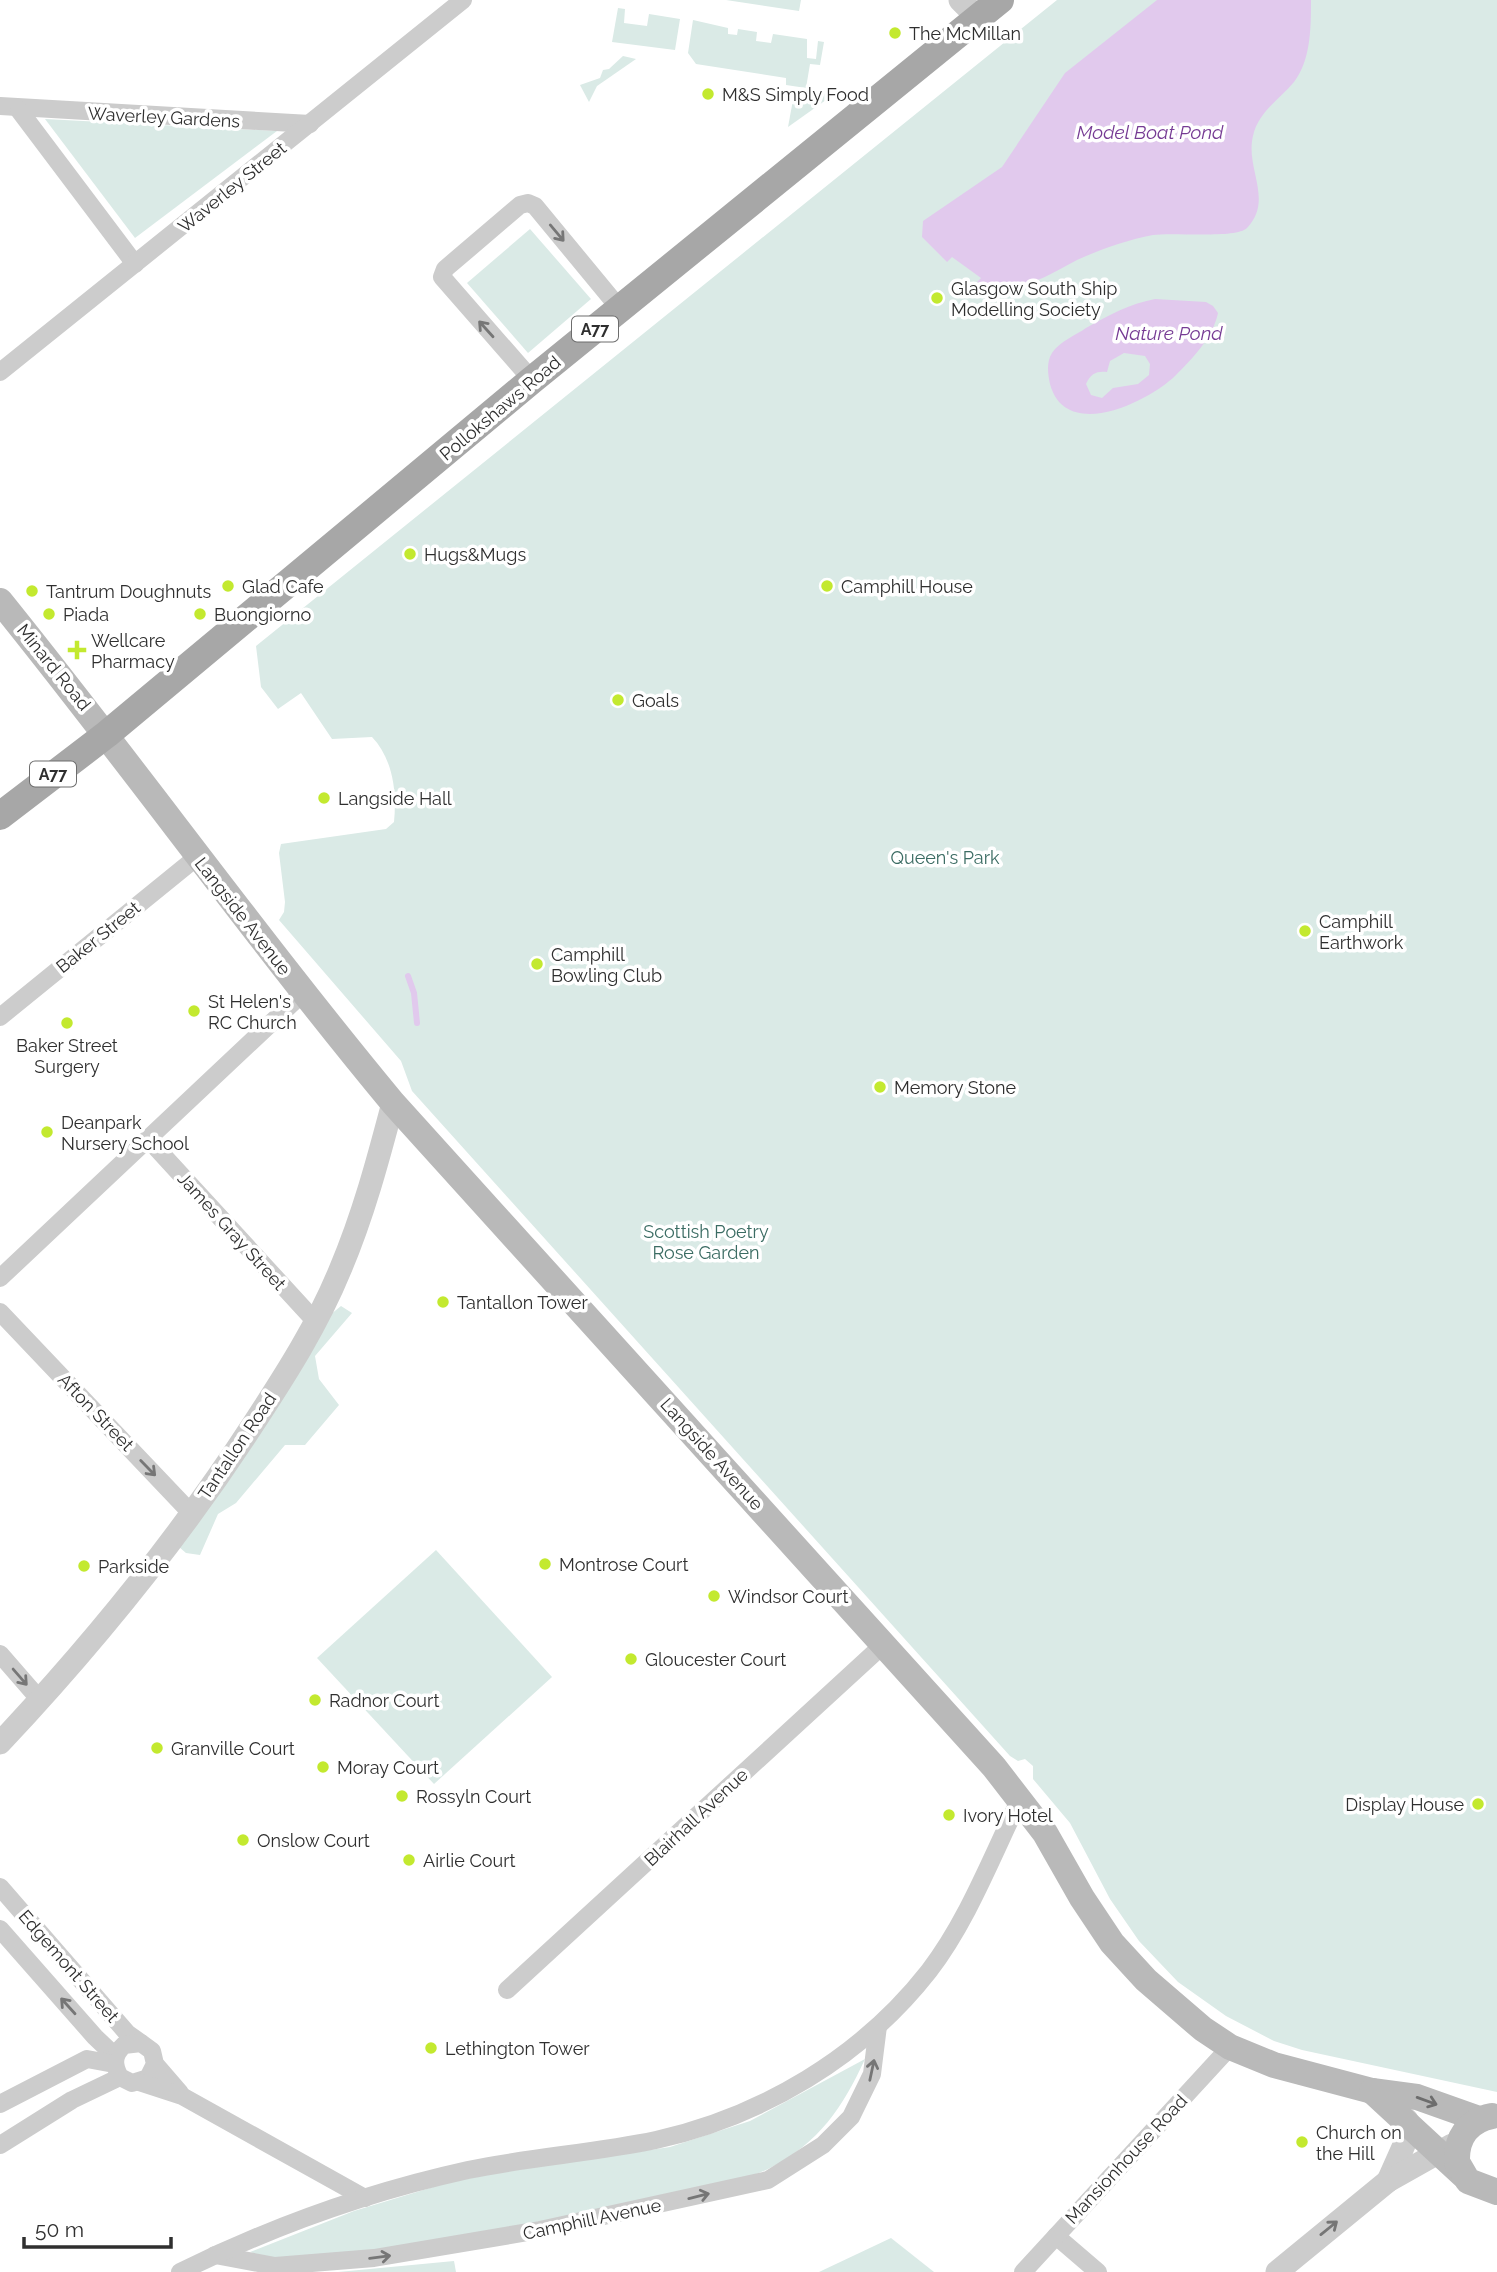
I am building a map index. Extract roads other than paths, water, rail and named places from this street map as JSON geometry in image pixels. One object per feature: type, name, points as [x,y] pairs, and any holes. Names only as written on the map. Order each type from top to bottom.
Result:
[{"type":"main road","name":"Pollokshaws Road","points":[[0,816],[107,734],[531,380],[620,309],[979,6]]},
{"type":"main road","name":"Minard Road","points":[[0,601],[107,734]]},
{"type":"main road","name":"Langside Avenue","points":[[107,734],[197,857],[393,1103],[884,1644],[1020,1798],[1045,1833],[1082,1898],[1112,1942],[1166,1998],[1230,2047],[1274,2065],[1372,2091],[1417,2097],[1488,2118]]},
{"type":"main road","name":"Langside Avenue","points":[[1372,2091],[1407,2120],[1449,2147],[1463,2175],[1478,2187],[1497,2192]]},
{"type":"main road","points":[[1449,2147],[1488,2118]]},
{"type":"street","name":"Waverley Street","points":[[0,372],[463,0]]},
{"type":"street","name":"Waverley Gardens","points":[[0,106],[19,110],[310,124]]},
{"type":"street","points":[[19,110],[135,264]]},
{"type":"street","points":[[531,380],[445,283],[442,275],[520,205],[528,203],[535,206],[620,309]]},
{"type":"street","name":"Baker Street","points":[[0,1017],[197,857]]},
{"type":"street","points":[[0,1278],[303,993]]},
{"type":"street","name":"Tantallon Road","points":[[0,1744],[126,1600],[191,1513],[278,1385],[315,1321],[354,1237],[393,1103]]},
{"type":"street","name":"James Gray Street","points":[[149,1140],[315,1321]]},
{"type":"street","name":"Afton Street","points":[[0,1312],[191,1513]]},
{"type":"street","name":"Blairhall Avenue","points":[[507,1990],[884,1644]]},
{"type":"street","points":[[0,1654],[40,1700]]},
{"type":"street","points":[[180,2272],[281,2227],[365,2198],[468,2170],[655,2140],[743,2113],[799,2084],[878,2026],[911,1991],[944,1949],[1020,1798]]},
{"type":"street","name":"Edgemont Street","points":[[0,1886],[127,2033],[141,2043]]},
{"type":"street","name":"Edgemont Street","points":[[0,1929],[95,2037],[117,2066]]},
{"type":"street","name":"Camphill Avenue","points":[[215,2255],[275,2266],[374,2258],[528,2232],[768,2180],[823,2146],[851,2117],[872,2074],[878,2026]]},
{"type":"street","points":[[0,2145],[72,2100],[117,2066],[124,2045],[141,2043],[152,2051],[155,2064],[182,2096]]},
{"type":"street","name":"Mansionhouse Road","points":[[1023,2272],[1230,2047]]},
{"type":"street","points":[[0,2104],[88,2059],[117,2066],[132,2083],[139,2082],[182,2096],[365,2198]]},
{"type":"street","points":[[139,2082],[152,2073],[155,2064]]},
{"type":"street","points":[[1388,2181],[1405,2145],[1407,2120]]},
{"type":"street","points":[[1277,2272],[1388,2181],[1449,2147]]},
{"type":"street","points":[[1056,2236],[1098,2272]]},
{"type":"water","name":"Model Boat Pond","points":[[1157,0],[1311,0],[1310,32],[1304,64],[1294,82],[1259,120],[1253,136],[1252,160],[1259,195],[1255,217],[1247,228],[1230,233],[1162,234],[1134,239],[1095,252],[1041,279],[1018,286],[977,282],[981,278],[952,257],[947,262],[922,237],[923,221],[1002,167],[1065,73]]},
{"type":"water","name":"Nature Pond","points":[[1155,299],[1206,302],[1218,313],[1207,339],[1195,354],[1176,375],[1148,396],[1129,405],[1090,414],[1073,411],[1059,402],[1048,373],[1049,360],[1055,349],[1103,319]],"holes":[[[1124,353],[1145,356],[1150,364],[1149,375],[1138,384],[1113,388],[1102,398],[1091,395],[1086,384],[1088,380],[1095,374],[1107,372],[1110,361]]]},
{"type":"waterway","points":[[408,976],[414,993],[417,1023]]},
{"type":"place","name":"The McMillan","points":[[895,33]]},
{"type":"place","name":"M&S Simply Food","points":[[708,94]]},
{"type":"place","name":"Glasgow South Ship Modelling Society","points":[[937,298]]},
{"type":"place","name":"Hugs&Mugs","points":[[410,554]]},
{"type":"place","name":"Glad Cafe","points":[[228,586]]},
{"type":"place","name":"Camphill House","points":[[827,586]]},
{"type":"place","name":"Tantrum Doughnuts","points":[[32,591]]},
{"type":"place","name":"Piada","points":[[49,614]]},
{"type":"place","name":"Buongiorno","points":[[200,614]]},
{"type":"place","name":"Wellcare Pharmacy","points":[[77,650]]},
{"type":"place","name":"Goals","points":[[618,700]]},
{"type":"place","name":"Langside Hall","points":[[324,798]]},
{"type":"place","name":"Camphill Earthwork","points":[[1305,931]]},
{"type":"place","name":"Camphill Bowling Club","points":[[537,964]]},
{"type":"place","name":"St Helen's RC Church","points":[[194,1011]]},
{"type":"place","name":"Baker Street Surgery","points":[[67,1023]]},
{"type":"place","name":"Memory Stone","points":[[880,1087]]},
{"type":"place","name":"Deanpark Nursery School","points":[[47,1132]]},
{"type":"place","name":"Tantallon Tower","points":[[443,1302]]},
{"type":"place","name":"Montrose Court","points":[[545,1564]]},
{"type":"place","name":"Parkside","points":[[84,1566]]},
{"type":"place","name":"Windsor Court","points":[[714,1596]]},
{"type":"place","name":"Gloucester Court","points":[[631,1659]]},
{"type":"place","name":"Radnor Court","points":[[315,1700]]},
{"type":"place","name":"Granville Court","points":[[157,1748]]},
{"type":"place","name":"Moray Court","points":[[323,1767]]},
{"type":"place","name":"Rossyln Court","points":[[402,1796]]},
{"type":"place","name":"Display House","points":[[1478,1804]]},
{"type":"place","name":"Ivory Hotel","points":[[949,1815]]},
{"type":"place","name":"Onslow Court","points":[[243,1840]]},
{"type":"place","name":"Airlie Court","points":[[409,1860]]},
{"type":"place","name":"Lethington Tower","points":[[431,2048]]},
{"type":"place","name":"Church on the Hill","points":[[1302,2142]]},
{"type":"park label","name":"Queen's Park","points":[[945,857]]},
{"type":"park label","name":"Scottish Poetry Rose Garden","points":[[706,1241]]}]
